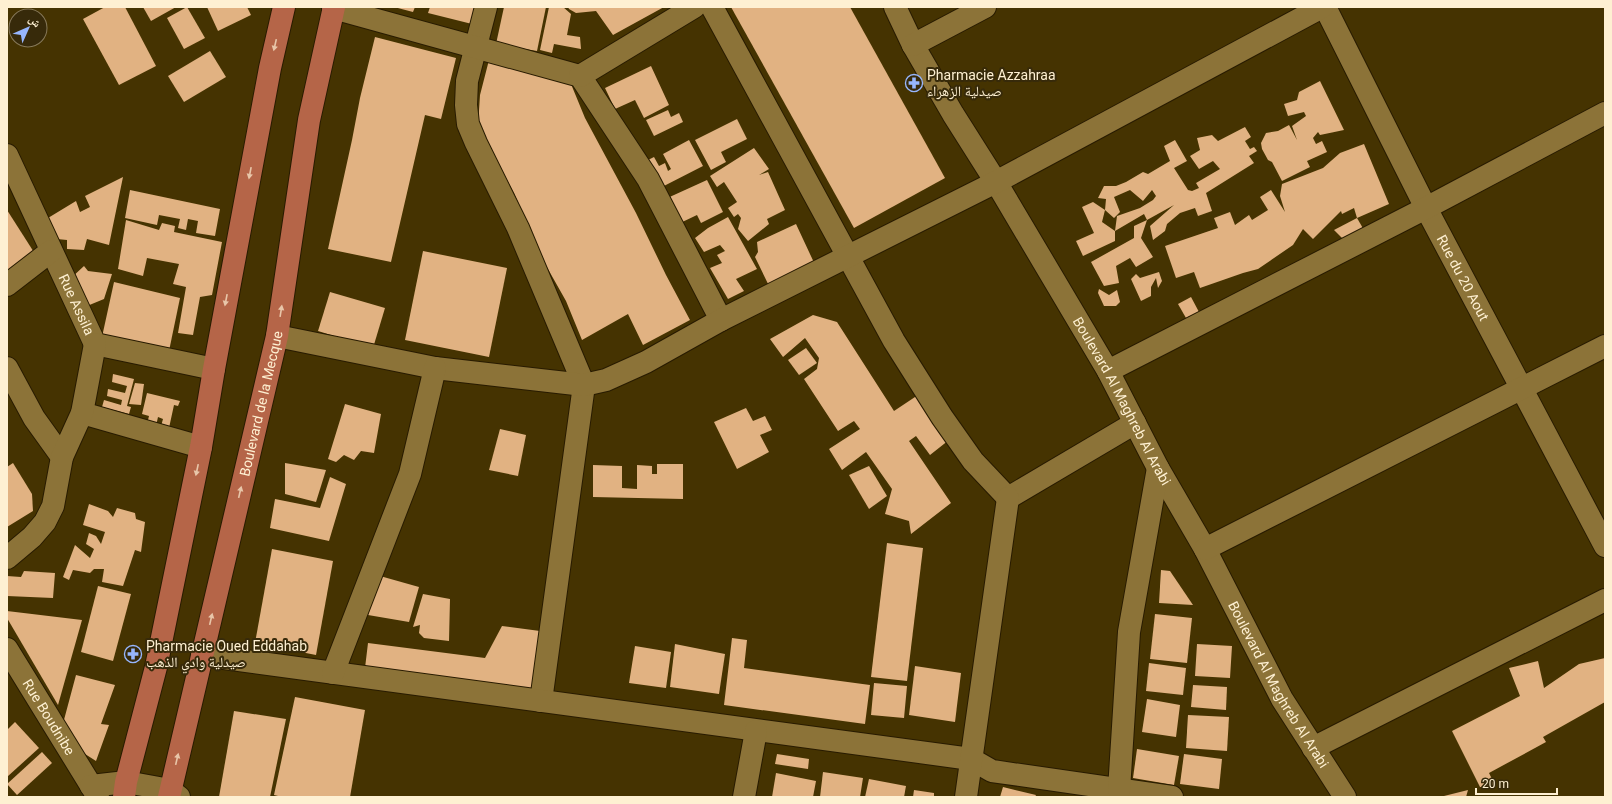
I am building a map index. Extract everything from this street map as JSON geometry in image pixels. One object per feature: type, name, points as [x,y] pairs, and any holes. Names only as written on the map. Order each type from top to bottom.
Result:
[{"type":"main road","points":[[125,789],[156,667],[201,447],[270,68],[284,7]]},
{"type":"main road","name":"Boulevard de la Mecque","points":[[173,795],[202,655],[277,336],[309,120],[334,7]]},
{"type":"street","points":[[334,7],[580,76],[648,179],[721,320]]},
{"type":"street","points":[[486,7],[474,47],[467,81],[466,105],[468,124],[518,228],[584,385],[541,701]]},
{"type":"street","points":[[580,76],[694,7]]},
{"type":"street","points":[[712,7],[894,341],[942,417],[973,461],[1008,498]]},
{"type":"street","name":"Boulevard Al Maghreb Al Arabi","points":[[895,7],[913,44],[953,114],[996,182],[1108,371],[1158,468],[1205,549],[1282,698],[1345,797]]},
{"type":"street","points":[[913,44],[985,7]]},
{"type":"street","points":[[277,336],[435,368],[584,385],[606,380],[847,256],[996,182],[1322,7]]},
{"type":"street","name":"Rue du 20 Aout","points":[[1325,7],[1426,208],[1605,546]]},
{"type":"street","points":[[1108,371],[1426,208],[1605,113]]},
{"type":"street","name":"Rue Assila","points":[[7,155],[95,344],[214,370]]},
{"type":"street","points":[[7,285],[51,251]]},
{"type":"street","points":[[7,558],[32,537],[45,522],[53,506],[62,457],[82,413],[95,344]]},
{"type":"street","points":[[1205,549],[1605,346]]},
{"type":"street","points":[[7,368],[34,418],[62,457]]},
{"type":"street","points":[[333,673],[410,474],[435,368]]},
{"type":"street","points":[[82,413],[201,447]]},
{"type":"street","points":[[1008,498],[1135,423]]},
{"type":"street","points":[[1119,790],[1129,632],[1158,468]]},
{"type":"street","points":[[966,797],[1008,498]]},
{"type":"street","points":[[1313,748],[1605,600]]},
{"type":"street","name":"Rue Boudnibe","points":[[7,649],[95,791],[125,789],[173,795]]},
{"type":"street","points":[[202,655],[971,760],[992,771],[1172,797]]},
{"type":"street","points":[[744,797],[756,731]]},
{"type":"building","points":[[105,7],[125,7],[156,66],[119,85],[83,19]]},
{"type":"building","points":[[143,7],[176,7],[151,21]]},
{"type":"building","points":[[187,7],[205,38],[184,49],[167,18]]},
{"type":"building","points":[[207,7],[247,7],[251,15],[218,31]]},
{"type":"building","points":[[394,7],[415,7],[413,12]]},
{"type":"building","points":[[430,7],[476,7],[472,24],[428,13]]},
{"type":"building","points":[[504,7],[546,7],[537,51],[496,44]]},
{"type":"building","points":[[549,7],[563,7],[571,14],[567,35],[580,37],[581,49],[554,44],[552,53],[540,50]]},
{"type":"building","points":[[568,7],[664,7],[613,35],[596,11],[576,13]]},
{"type":"building","points":[[731,7],[850,7],[945,178],[854,228]]},
{"type":"building","points":[[375,37],[456,58],[441,119],[425,115],[391,262],[328,249],[360,98]]},
{"type":"building","points":[[210,51],[226,77],[184,102],[168,76]]},
{"type":"building","points":[[489,60],[571,84],[585,118],[636,213],[690,320],[643,345],[628,314],[582,340],[566,301],[544,262],[514,193],[478,126],[480,95]]},
{"type":"building","points":[[651,66],[669,105],[644,118],[635,100],[615,109],[605,88]]},
{"type":"building","points":[[1320,81],[1344,130],[1320,135],[1318,132],[1313,138],[1316,144],[1322,141],[1327,152],[1307,161],[1310,167],[1282,181],[1272,162],[1268,160],[1262,149],[1261,143],[1266,133],[1278,131],[1289,125],[1297,140],[1292,126],[1306,116],[1304,112],[1288,116],[1284,104],[1297,100],[1299,92]]},
{"type":"building","points":[[668,110],[671,117],[679,113],[683,122],[654,136],[646,120]]},
{"type":"building","points":[[737,119],[747,139],[721,152],[726,162],[711,170],[695,140]]},
{"type":"building","points":[[1245,127],[1251,137],[1245,141],[1250,149],[1254,147],[1257,151],[1249,156],[1254,163],[1206,193],[1212,211],[1198,216],[1195,208],[1180,213],[1167,224],[1165,231],[1153,240],[1150,226],[1174,205],[1147,220],[1144,214],[1115,231],[1117,216],[1140,208],[1153,200],[1156,196],[1152,190],[1143,201],[1130,190],[1114,197],[1120,212],[1114,218],[1105,210],[1106,199],[1098,198],[1104,186],[1116,186],[1143,172],[1148,174],[1170,161],[1164,146],[1175,140],[1187,161],[1174,168],[1188,190],[1192,191],[1199,188],[1196,183],[1220,169],[1213,161],[1199,169],[1190,156],[1200,150],[1197,138],[1212,135],[1218,141]]},
{"type":"building","points":[[689,140],[703,166],[660,188],[646,161],[654,157],[659,166],[665,163],[668,171],[671,169],[663,154]]},
{"type":"building","points":[[1364,144],[1389,204],[1357,218],[1354,208],[1342,214],[1341,211],[1313,239],[1303,229],[1293,245],[1258,269],[1200,288],[1194,272],[1176,278],[1165,246],[1218,228],[1214,218],[1230,212],[1235,225],[1249,215],[1252,220],[1268,210],[1260,197],[1271,190],[1285,212],[1280,196],[1282,184],[1323,168],[1340,153]]},
{"type":"building","points":[[754,148],[769,169],[759,175],[768,172],[785,210],[767,219],[769,224],[748,241],[738,229],[741,218],[738,214],[734,217],[728,208],[737,202],[724,182],[717,187],[710,176]]},
{"type":"building","points":[[123,177],[109,245],[87,239],[84,250],[67,249],[67,240],[57,239],[48,218],[76,201],[80,212],[90,207],[85,196]]},
{"type":"building","points":[[707,180],[723,212],[701,223],[697,215],[676,225],[663,200]]},
{"type":"building","points":[[130,190],[220,209],[215,236],[196,233],[198,221],[188,219],[186,230],[178,228],[180,219],[159,215],[157,225],[125,218]]},
{"type":"building","points":[[1093,202],[1105,210],[1102,222],[1115,231],[1115,241],[1083,256],[1076,241],[1094,233],[1082,207]]},
{"type":"building","points":[[7,210],[37,257],[7,276]]},
{"type":"building","points":[[728,217],[757,269],[736,279],[744,291],[728,299],[710,268],[722,263],[717,255],[725,251],[720,245],[704,252],[695,238],[708,228]]},
{"type":"building","points":[[1357,218],[1368,237],[1346,242],[1334,230]]},
{"type":"building","points":[[126,220],[159,230],[162,223],[175,226],[174,232],[222,242],[212,295],[200,297],[193,335],[178,333],[186,287],[173,284],[179,264],[147,258],[143,276],[118,269]]},
{"type":"building","points":[[1147,220],[1141,238],[1153,257],[1136,267],[1130,258],[1116,266],[1119,283],[1104,286],[1091,262],[1134,238],[1134,226]]},
{"type":"building","points":[[796,224],[817,269],[771,290],[755,257],[758,252],[757,242]]},
{"type":"building","points":[[423,251],[507,268],[489,357],[405,340]]},
{"type":"building","points":[[84,266],[88,271],[112,274],[104,299],[87,306],[70,279]]},
{"type":"building","points":[[1159,272],[1162,281],[1158,288],[1156,278],[1151,287],[1151,296],[1141,301],[1131,279],[1136,274],[1140,278]]},
{"type":"building","points":[[114,282],[180,298],[169,351],[102,337]]},
{"type":"building","points":[[1099,289],[1109,295],[1117,290],[1120,302],[1116,306],[1104,306],[1098,293]]},
{"type":"building","points":[[330,292],[385,308],[373,348],[318,331]]},
{"type":"building","points":[[1191,297],[1199,312],[1186,318],[1178,304]]},
{"type":"building","points":[[813,315],[837,322],[894,411],[918,395],[949,440],[930,455],[916,436],[909,441],[951,503],[911,534],[909,521],[885,514],[892,489],[866,452],[842,470],[829,449],[860,429],[854,421],[838,431],[804,379],[817,369],[819,358],[805,338],[783,357],[770,339]]},
{"type":"building","points":[[806,348],[817,363],[799,375],[788,360]]},
{"type":"building","points":[[113,374],[134,379],[127,406],[131,407],[129,414],[102,407],[104,400],[121,405],[122,400],[107,396],[108,389],[125,393],[127,386],[112,382]]},
{"type":"building","points":[[135,383],[144,384],[141,405],[129,404]]},
{"type":"building","points":[[147,393],[180,401],[178,406],[174,405],[169,428],[161,426],[163,419],[158,417],[156,426],[147,424],[149,416],[142,414]]},
{"type":"building","points":[[345,404],[381,414],[374,453],[361,451],[354,460],[344,455],[336,462],[328,459]]},
{"type":"building","points":[[746,408],[753,421],[765,416],[772,430],[760,435],[769,452],[737,469],[714,422]]},
{"type":"building","points":[[500,429],[526,435],[518,476],[489,470]]},
{"type":"building","points":[[13,463],[32,494],[33,511],[7,527],[7,467]]},
{"type":"building","points":[[285,463],[326,470],[316,502],[285,494]]},
{"type":"building","points":[[657,464],[683,464],[683,499],[593,497],[593,465],[622,466],[622,488],[637,489],[637,465],[652,466],[652,474],[657,474]]},
{"type":"building","points":[[869,466],[887,496],[869,509],[849,475]]},
{"type":"building","points":[[330,477],[346,484],[329,541],[270,528],[275,499],[320,508]]},
{"type":"building","points":[[89,504],[108,511],[113,517],[117,508],[135,513],[136,519],[145,522],[141,552],[135,550],[123,586],[102,582],[104,569],[94,569],[90,573],[73,570],[69,580],[63,577],[75,545],[90,558],[94,549],[86,544],[89,533],[96,536],[101,544],[105,532],[83,525]]},
{"type":"building","points":[[887,543],[923,548],[907,681],[871,677]]},
{"type":"building","points":[[272,549],[333,561],[316,655],[255,643]]},
{"type":"building","points":[[1161,570],[1170,571],[1193,605],[1159,603]]},
{"type":"building","points":[[24,571],[55,573],[53,598],[7,596],[7,576],[21,577]]},
{"type":"building","points":[[380,576],[419,587],[409,622],[368,615]]},
{"type":"building","points":[[98,586],[131,594],[113,661],[81,652]]},
{"type":"building","points":[[423,594],[450,599],[449,641],[424,638],[419,633],[420,625],[413,627]]},
{"type":"building","points":[[7,611],[82,620],[58,705],[7,618]]},
{"type":"building","points":[[1155,614],[1192,618],[1187,663],[1150,659]]},
{"type":"building","points":[[502,626],[540,631],[532,690],[365,668],[368,643],[485,658]]},
{"type":"building","points":[[732,638],[747,640],[744,668],[870,685],[865,724],[724,705]]},
{"type":"building","points":[[675,644],[725,654],[719,694],[670,687]]},
{"type":"building","points":[[1197,644],[1232,646],[1230,678],[1195,676]]},
{"type":"building","points":[[635,646],[671,652],[666,688],[629,683]]},
{"type":"building","points":[[1605,658],[1605,702],[1543,737],[1546,742],[1489,773],[1496,787],[1480,787],[1452,731],[1520,696],[1509,668],[1538,661],[1544,688],[1579,664]]},
{"type":"building","points":[[1149,663],[1186,668],[1183,695],[1146,691]]},
{"type":"building","points":[[915,666],[961,673],[955,722],[909,715]]},
{"type":"building","points":[[76,675],[115,685],[101,724],[109,725],[96,761],[74,747],[61,731]]},
{"type":"building","points":[[874,683],[907,686],[904,718],[871,715]]},
{"type":"building","points":[[1193,685],[1227,687],[1226,710],[1191,707]]},
{"type":"building","points":[[295,697],[365,710],[350,797],[282,797],[274,795]]},
{"type":"building","points":[[1147,699],[1180,705],[1176,737],[1142,732]]},
{"type":"building","points":[[234,711],[286,719],[270,797],[219,797]]},
{"type":"building","points":[[1188,715],[1229,717],[1227,751],[1186,748]]},
{"type":"building","points":[[15,722],[39,748],[7,777],[7,730]]},
{"type":"building","points":[[1137,749],[1179,756],[1174,785],[1133,778]]},
{"type":"building","points":[[42,752],[52,763],[17,795],[7,784]]},
{"type":"building","points":[[777,754],[809,759],[808,769],[775,764]]},
{"type":"building","points":[[1184,754],[1222,759],[1219,789],[1180,784]]},
{"type":"building","points":[[823,772],[863,778],[860,797],[820,797]]},
{"type":"building","points":[[776,773],[816,781],[813,797],[772,797]]},
{"type":"building","points":[[869,779],[906,786],[904,797],[865,797]]},
{"type":"building","points":[[1003,787],[1036,795],[1035,797],[1000,797]]},
{"type":"building","points":[[914,790],[934,793],[934,797],[913,797]]},
{"type":"building","points":[[1468,790],[1466,797],[1442,797],[1444,796]]},
{"type":"place","name":"Pharmacie Azzahraa صيدلية الزهراء","points":[[914,83]]},
{"type":"place","name":"Pharmacie Oued Eddahab صيدلية وادي الذهب","points":[[133,654]]}]
